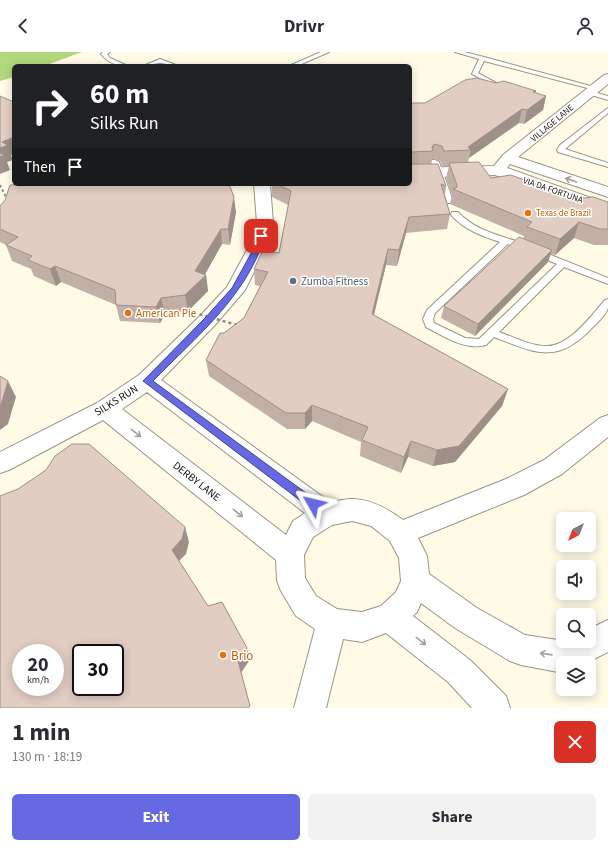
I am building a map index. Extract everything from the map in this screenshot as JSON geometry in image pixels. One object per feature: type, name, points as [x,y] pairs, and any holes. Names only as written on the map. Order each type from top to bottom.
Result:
[{"type":"street","name":"VILLAGE LANE","points":[[497,170],[508,158],[608,78]]},
{"type":"street","points":[[412,173],[436,167],[508,158]]},
{"type":"street","name":"VIA DA FORTUNA","points":[[508,158],[608,192]]},
{"type":"street","points":[[412,163],[436,167],[497,170]]},
{"type":"street","name":"VIA DA FORTUNA","points":[[497,170],[608,210]]},
{"type":"street","name":"SILKS RUN","points":[[0,463],[105,409],[147,381],[208,320],[235,290],[257,248],[265,224],[262,186]]},
{"type":"street","points":[[147,381],[326,514]]},
{"type":"street","name":"DERBY LANE","points":[[105,409],[290,554]]},
{"type":"street","points":[[400,533],[515,488],[553,467],[608,424]]},
{"type":"street","points":[[352,510],[378,516],[400,533],[414,556],[415,581],[407,602],[390,617],[362,627],[332,623],[306,606],[291,581],[290,554],[303,529],[326,514],[352,510]]},
{"type":"street","points":[[415,581],[466,618],[521,650],[558,656],[588,647],[608,635]]},
{"type":"street","points":[[390,617],[459,670],[494,708]]},
{"type":"street","points":[[310,708],[332,623]]},
{"type":"lane","points":[[107,52],[104,54],[108,59],[121,64]]},
{"type":"lane","points":[[297,64],[326,52]]},
{"type":"lane","points":[[458,52],[592,90],[608,98]]},
{"type":"lane","points":[[482,58],[475,74],[495,84]]},
{"type":"lane","points":[[152,64],[160,61],[168,64]]},
{"type":"lane","points":[[608,110],[563,147],[562,150],[608,165]]},
{"type":"lane","points":[[436,167],[449,201]]},
{"type":"lane","points":[[455,214],[459,220],[471,227],[608,281]]},
{"type":"lane","points":[[506,241],[430,312],[428,318],[430,325],[467,343],[482,343],[563,263]]},
{"type":"lane","points":[[492,333],[528,346],[547,350],[564,346],[588,327],[608,302]]},
{"type":"path","points":[[0,185],[8,200]]},
{"type":"path","points":[[188,311],[241,326]]},
{"type":"green space","points":[[0,52],[82,52],[49,64],[12,64],[12,78],[0,81]]},
{"type":"building","points":[[477,78],[496,83],[504,81],[536,91],[533,92],[546,96],[527,110],[522,109],[468,147],[471,150],[444,151],[442,146],[434,144],[432,147],[433,151],[412,152],[412,103],[425,103],[465,80]]},
{"type":"building","points":[[0,96],[12,101],[12,138],[2,142],[8,145],[0,148]]},
{"type":"building","points":[[479,162],[491,178],[511,175],[576,199],[593,197],[608,202],[608,229],[600,229],[579,222],[560,239],[527,227],[532,222],[453,189],[456,188],[457,185],[449,163]]},
{"type":"building","points":[[412,164],[438,164],[446,186],[441,184],[450,214],[409,217],[399,250],[388,249],[372,314],[508,389],[459,446],[437,450],[411,441],[404,457],[362,440],[368,427],[312,405],[305,413],[286,413],[206,360],[220,333],[224,333],[244,318],[268,272],[254,269],[263,250],[279,253],[291,191],[281,186],[412,186]]},
{"type":"building","points":[[10,185],[230,186],[234,197],[228,229],[221,229],[195,271],[206,275],[185,295],[161,298],[156,307],[116,305],[115,290],[55,266],[50,269],[28,260],[32,256],[6,245],[18,237],[0,229],[0,206],[5,200]]},
{"type":"building","points":[[519,237],[552,250],[478,324],[444,306]]},
{"type":"building","points":[[0,376],[8,381],[0,408]]},
{"type":"building","points":[[72,444],[89,444],[185,527],[182,539],[172,550],[208,606],[222,602],[247,648],[238,661],[250,706],[248,708],[0,708],[0,496],[18,489],[46,470],[55,456]]},
{"type":"place","name":"Texas de Brazil","points":[[528,213]]},
{"type":"place","name":"Zumba Fitness","points":[[293,281]]},
{"type":"place","name":"American Pie","points":[[128,313]]},
{"type":"place","name":"Brio","points":[[223,655]]},
{"type":"route","points":[[261,236],[257,248],[235,290],[208,320],[147,381],[313,504]]}]
